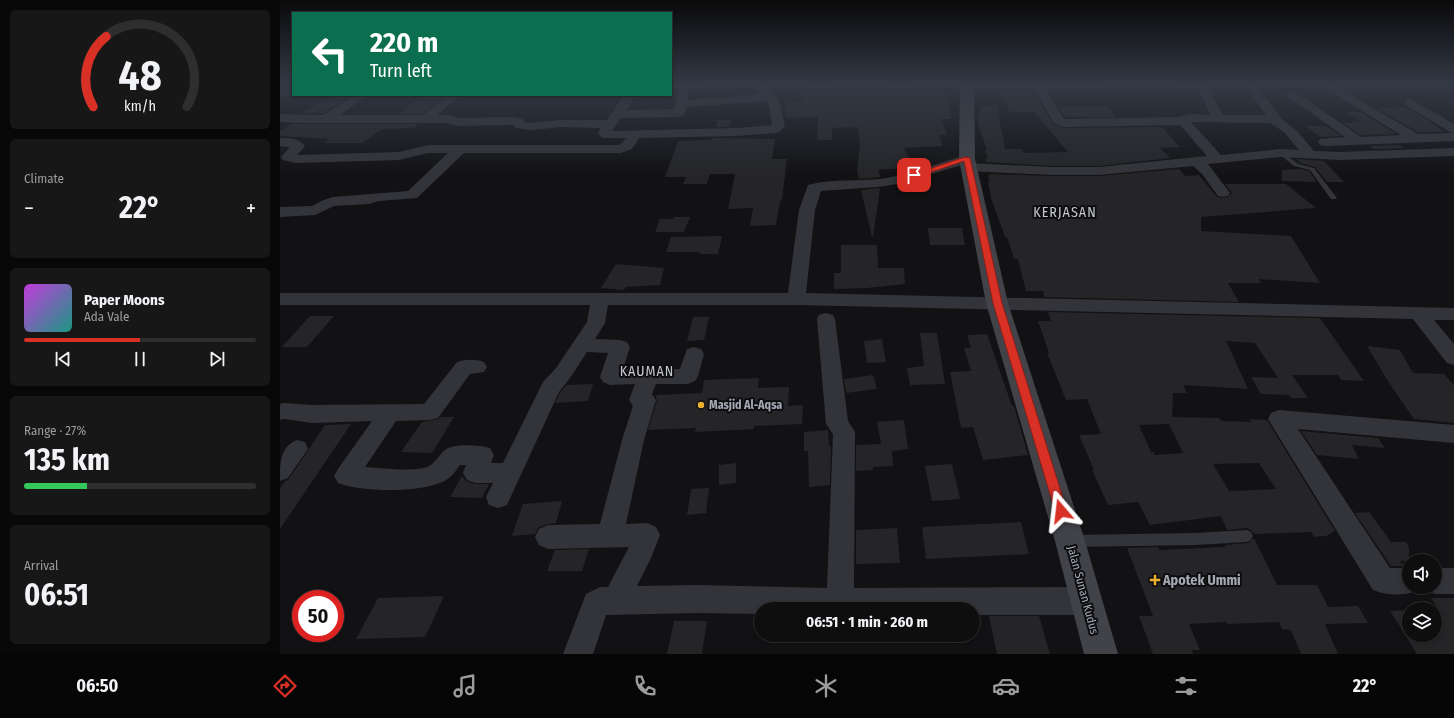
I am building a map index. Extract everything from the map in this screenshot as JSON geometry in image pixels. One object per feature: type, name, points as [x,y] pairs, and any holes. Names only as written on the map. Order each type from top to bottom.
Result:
[{"type":"main road","name":"Jalan Sunan Kudus","points":[[967,115],[968,163],[997,303],[1070,541],[1100,654]]},
{"type":"street","points":[[327,119],[334,115]]},
{"type":"street","points":[[425,120],[431,115]]},
{"type":"street","points":[[616,115],[604,134],[737,132],[775,129],[778,126],[776,115]]},
{"type":"street","points":[[283,120],[450,120],[456,122],[513,121],[519,122],[519,125],[522,126],[536,127],[554,124],[668,115]]},
{"type":"street","points":[[1055,115],[1058,120],[1063,123],[1183,122],[1183,119],[1192,118],[1272,119],[1278,121]]},
{"type":"street","points":[[1273,115],[1296,137],[1310,155]]},
{"type":"street","points":[[1321,115],[1359,141]]},
{"type":"street","points":[[1376,115],[1415,138]]},
{"type":"street","points":[[1430,115],[1454,129]]},
{"type":"street","points":[[1183,122],[1217,159]]},
{"type":"street","points":[[280,142],[291,142],[298,146],[290,153],[289,158],[399,156],[428,149],[621,149],[627,146],[635,134]]},
{"type":"street","points":[[1325,142],[1454,137]]},
{"type":"street","points":[[280,212],[315,210],[333,202],[369,200],[377,196],[412,195],[460,149]]},
{"type":"street","points":[[796,299],[806,210],[813,188],[820,186],[859,185],[887,182],[968,163],[1051,171],[1099,171],[1281,153],[1310,155],[1371,155],[1454,152]]},
{"type":"street","points":[[1196,161],[1207,171],[1223,193]]},
{"type":"street","points":[[280,299],[796,299],[1454,314]]},
{"type":"street","points":[[498,497],[550,388],[582,345],[596,323],[600,299]]},
{"type":"street","points":[[1418,313],[1454,358]]},
{"type":"street","points":[[826,319],[837,424],[844,432],[840,602]]},
{"type":"street","points":[[582,345],[620,347],[610,377],[688,376],[694,354]]},
{"type":"street","points":[[280,412],[284,411],[312,414],[430,412],[464,367],[477,367]]},
{"type":"street","points":[[610,536],[633,440],[645,400],[640,400],[648,376]]},
{"type":"street","points":[[390,413],[346,476],[422,479],[434,475],[441,470],[454,456],[482,455],[475,473],[510,474]]},
{"type":"street","points":[[1402,581],[1383,582],[1279,419],[1454,434]]},
{"type":"street","points":[[280,471],[297,449]]},
{"type":"street","points":[[548,537],[647,535],[638,558],[616,600]]},
{"type":"street","points":[[1442,581],[1454,581]]},
{"type":"street","points":[[578,654],[596,604],[600,601],[696,599],[840,602],[1086,601]]},
{"type":"lane","points":[[1281,153],[1296,165],[1312,169],[1333,198]]},
{"type":"lane","points":[[1070,541],[1195,539],[1247,536]]},
{"type":"building","points":[[786,115],[951,115],[952,119],[941,119],[947,135],[939,135],[943,146],[904,148],[914,167],[878,170],[881,177],[859,179],[857,172],[860,145],[858,127],[832,128],[832,140],[817,140],[818,117],[786,118]]},
{"type":"building","points":[[980,115],[999,115],[1005,149],[1022,149],[1023,153],[1068,152],[1036,115],[1047,115],[1053,124],[1062,128],[1162,127],[1180,147],[1160,148],[1170,158],[1099,166],[1051,166],[986,162],[985,159],[988,159],[985,150],[987,150],[979,128],[978,116],[980,116]]},
{"type":"building","points":[[1063,115],[1114,115],[1116,117],[1065,117]]},
{"type":"building","points":[[1350,115],[1365,115],[1396,134],[1361,135],[1343,123],[1360,122]]},
{"type":"building","points":[[1387,115],[1418,115],[1445,132],[1418,132]]},
{"type":"building","points":[[717,120],[731,120],[729,127],[716,127]]},
{"type":"building","points":[[291,124],[418,124],[414,128],[382,129],[363,143],[324,143],[329,139],[280,136],[280,131]]},
{"type":"building","points":[[1306,126],[1326,126],[1341,136],[1320,137]]},
{"type":"building","points":[[712,138],[775,139],[772,159],[787,159],[782,200],[780,201],[776,225],[750,226],[753,208],[728,209],[735,174],[710,174],[707,184],[683,184],[686,177],[665,177],[678,141],[711,140]]},
{"type":"building","points":[[1399,145],[1404,148],[1374,149],[1369,146]]},
{"type":"building","points":[[1297,159],[1324,161],[1344,182],[1327,182],[1315,167],[1300,163]]},
{"type":"building","points":[[1179,169],[1185,176],[1199,175],[1217,197],[1228,197],[1232,193],[1225,184],[1286,184],[1316,208],[1201,217],[1201,231],[1291,236],[1320,283],[1258,279],[1262,283],[1228,283],[1239,302],[1044,297],[1043,291],[1026,291],[1018,259],[1014,259],[1007,237],[1005,237],[991,198],[988,181],[990,181],[988,175],[1099,176]]},
{"type":"building","points":[[1301,169],[1309,171],[1317,182],[1282,181],[1282,170]]},
{"type":"building","points":[[880,188],[873,237],[872,237],[861,190]]},
{"type":"building","points":[[674,217],[690,217],[684,232],[655,232],[660,219],[673,219]]},
{"type":"building","points":[[928,228],[962,228],[965,245],[930,245]]},
{"type":"building","points":[[722,236],[718,254],[699,254],[700,252],[666,252],[671,237]]},
{"type":"building","points":[[841,245],[877,245],[878,268],[904,268],[905,284],[867,288],[834,289],[834,273],[841,273]]},
{"type":"building","points":[[616,264],[664,268],[660,285],[626,287],[624,290],[601,288]]},
{"type":"building","points":[[1048,312],[1320,318],[1364,381],[1341,380],[1338,375],[1292,375],[1308,398],[1291,398],[1289,395],[1261,394],[1251,377],[1278,378],[1255,343],[1226,341],[1248,389],[1183,385],[1187,393],[1173,393],[1172,417],[1219,418],[1221,421],[1251,422],[1249,419],[1267,420],[1335,531],[1326,536],[1314,537],[1311,532],[1254,534],[1247,528],[1227,530],[1221,516],[1150,525],[1138,502],[1108,505],[1092,470],[1094,470],[1079,435],[1101,434],[1087,399],[1066,400],[1047,353],[1049,353],[1038,321],[1051,321]],"holes":[[[1169,424],[1183,453],[1155,455],[1154,452],[1151,452],[1139,425]],[[1259,463],[1276,489],[1229,491],[1213,464]]]},
{"type":"building","points":[[310,316],[334,316],[307,347],[282,347]]},
{"type":"building","points":[[693,317],[709,317],[704,340],[687,341]]},
{"type":"building","points":[[920,333],[937,333],[945,384],[910,385],[907,368],[924,366]]},
{"type":"building","points":[[987,334],[1012,406],[1014,406],[1028,455],[983,460],[973,427],[961,428],[950,372],[971,371],[964,348],[971,348],[967,335]]},
{"type":"building","points":[[882,339],[886,362],[867,363],[864,341]]},
{"type":"building","points":[[1367,346],[1400,350],[1413,373],[1444,374],[1454,385],[1454,423],[1414,419],[1389,383]]},
{"type":"building","points":[[873,375],[877,389],[846,393],[844,379]]},
{"type":"building","points":[[759,378],[758,388],[789,387],[788,406],[803,405],[802,424],[754,426],[754,429],[695,432],[696,428],[648,430],[657,400],[655,395],[702,393],[704,380]]},
{"type":"building","points":[[593,384],[588,401],[555,403],[566,385]]},
{"type":"building","points":[[441,417],[454,417],[432,453],[401,452],[422,422]]},
{"type":"building","points":[[904,420],[908,449],[892,451],[893,466],[873,467],[873,470],[856,471],[856,445],[881,444],[877,422]]},
{"type":"building","points":[[351,424],[280,529],[280,488],[285,481],[289,479],[325,425]]},
{"type":"building","points":[[828,430],[829,446],[831,446],[830,485],[809,487],[808,451],[804,451],[804,432]]},
{"type":"building","points":[[1301,431],[1378,438],[1385,448],[1352,445],[1359,459],[1317,455]]},
{"type":"building","points":[[736,463],[736,483],[719,485],[719,465]]},
{"type":"building","points":[[952,464],[960,499],[932,501],[925,466]]},
{"type":"building","points":[[462,476],[466,481],[474,484],[489,484],[482,498],[450,497]]},
{"type":"building","points":[[709,488],[706,513],[687,515],[691,489]]},
{"type":"building","points":[[562,501],[556,523],[547,524],[538,528],[535,534],[512,536],[523,504]]},
{"type":"building","points":[[1369,512],[1391,542],[1406,542],[1409,547],[1409,554],[1402,554],[1402,561],[1400,561],[1402,566],[1391,566],[1355,513]]},
{"type":"building","points":[[1021,522],[1029,554],[926,559],[922,527]]},
{"type":"building","points":[[897,528],[900,563],[856,564],[856,530]]},
{"type":"building","points":[[1254,538],[1277,585],[1317,585],[1328,607],[1358,606],[1368,623],[1325,624],[1338,654],[1301,654],[1291,630],[1282,629],[1279,622],[1228,624],[1226,622],[1189,624],[1200,650],[1192,650],[1193,654],[1153,654],[1139,616],[1153,616],[1127,548],[1158,547],[1159,550],[1226,547],[1225,545],[1248,543]]},
{"type":"building","points":[[589,549],[582,571],[547,571],[555,550]]},
{"type":"building","points":[[444,596],[425,637],[356,639],[378,598]]},
{"type":"building","points":[[1431,598],[1454,598],[1454,654],[1417,654],[1409,642],[1442,642],[1442,602],[1434,602]]},
{"type":"building","points":[[1402,610],[1402,630],[1390,611]]},
{"type":"building","points":[[989,616],[1039,616],[1050,654],[997,654]]},
{"type":"building","points":[[674,621],[707,621],[702,654],[667,654]]},
{"type":"place","name":"Masjid Al-Aqsa","points":[[701,405]]},
{"type":"place","name":"Apotek Ummi","points":[[1155,580]]},
{"type":"district","name":"KERJASAN","points":[[1065,212]]},
{"type":"district","name":"KAUMAN","points":[[647,371]]},
{"type":"route","points":[[914,175],[967,158],[997,303],[1061,511]]}]
